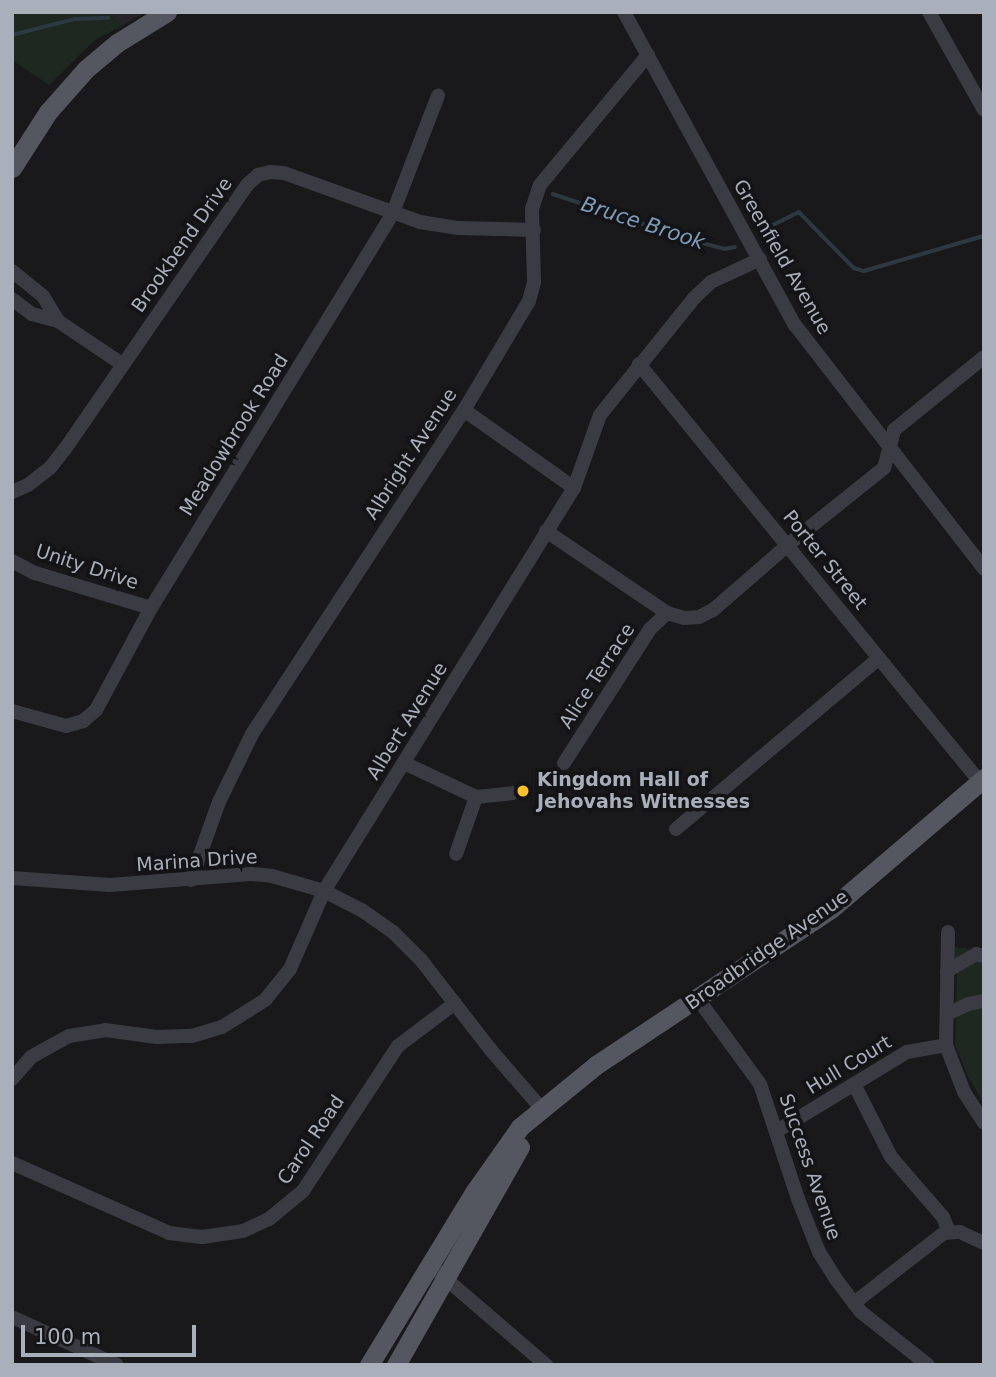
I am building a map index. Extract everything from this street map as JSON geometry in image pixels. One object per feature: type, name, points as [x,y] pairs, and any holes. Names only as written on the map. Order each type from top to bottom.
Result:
[{"type":"main road","points":[[12,167],[48,112],[78,77],[117,43],[167,12]]},
{"type":"main road","name":"Broadbridge Avenue","points":[[369,1365],[482,1180],[520,1127],[596,1065],[832,908],[982,780]]},
{"type":"main road","name":"Broadbridge Avenue","points":[[396,1365],[541,1108]]},
{"type":"street","name":"Greenfield Avenue","points":[[624,12],[795,325],[888,449],[984,569]]},
{"type":"street","points":[[929,12],[984,110]]},
{"type":"street","name":"Albright Avenue","points":[[191,880],[219,802],[252,734],[464,410],[533,292],[533,201],[545,176],[648,55]]},
{"type":"street","name":"Meadowbrook Road","points":[[12,711],[66,726],[83,722],[96,710],[150,608],[392,215],[438,96]]},
{"type":"street","name":"Brookbend Drive","points":[[12,492],[28,485],[50,468],[247,185],[258,175],[284,173],[392,215],[459,228],[534,230]]},
{"type":"street","name":"Albert Avenue","points":[[12,1079],[30,1057],[69,1036],[105,1030],[157,1037],[192,1036],[222,1027],[265,1000],[290,969],[324,891],[574,488],[593,426],[639,364],[711,282],[760,259]]},
{"type":"street","points":[[12,271],[43,296],[58,321]]},
{"type":"street","points":[[12,299],[32,314],[58,321],[122,364]]},
{"type":"street","points":[[546,531],[667,613],[684,618],[699,617],[713,610],[789,544],[884,468],[894,430],[984,358]]},
{"type":"street","name":"Porter Street","points":[[639,364],[982,780]]},
{"type":"street","points":[[464,410],[574,488]]},
{"type":"street","name":"Unity Drive","points":[[12,561],[34,573],[150,608]]},
{"type":"street","name":"Alice Terrace","points":[[564,763],[650,629],[667,613]]},
{"type":"street","points":[[676,828],[879,658]]},
{"type":"street","points":[[404,762],[476,797],[513,793]]},
{"type":"street","points":[[456,854],[476,797]]},
{"type":"street","name":"Marina Drive","points":[[13,878],[110,885],[262,875],[324,891],[363,911],[393,932],[421,960],[541,1108]]},
{"type":"street","points":[[12,885],[13,878]]},
{"type":"street","points":[[948,932],[946,1045],[964,1092],[984,1124]]},
{"type":"street","points":[[947,971],[976,954],[984,956]]},
{"type":"street","name":"Success Avenue","points":[[698,999],[760,1084],[798,1199],[819,1252],[854,1303],[881,1331],[928,1365]]},
{"type":"street","points":[[947,1014],[968,1003],[984,1001]]},
{"type":"street","name":"Carol Road","points":[[12,1163],[169,1233],[202,1237],[243,1231],[269,1219],[303,1191],[398,1046],[455,1003]]},
{"type":"street","name":"Hull Court","points":[[777,1131],[907,1052],[946,1045]]},
{"type":"street","points":[[854,1084],[891,1157],[943,1217],[949,1232]]},
{"type":"street","points":[[854,1303],[937,1236],[949,1232],[965,1234],[984,1243]]},
{"type":"street","points":[[429,1264],[546,1365]]},
{"type":"street","points":[[12,1317],[117,1365]]},
{"type":"shaded area","points":[[12,12],[105,12],[122,26],[95,40],[49,85],[12,60]]},
{"type":"shaded area","points":[[105,12],[146,12],[122,26]]},
{"type":"shaded area","points":[[953,947],[984,951],[984,1104],[967,1075],[955,1044],[957,973]]},
{"type":"waterway","name":"Bruce Brook","points":[[12,35],[75,19],[108,18]]},
{"type":"waterway","name":"Bruce Brook","points":[[553,194],[695,241],[724,249],[735,247]]},
{"type":"waterway","name":"Bruce Brook","points":[[763,230],[799,212],[854,268],[864,271],[984,236]]},
{"type":"place","name":"Kingdom Hall of Jehovahs Witnesses","points":[[523,791]]}]
